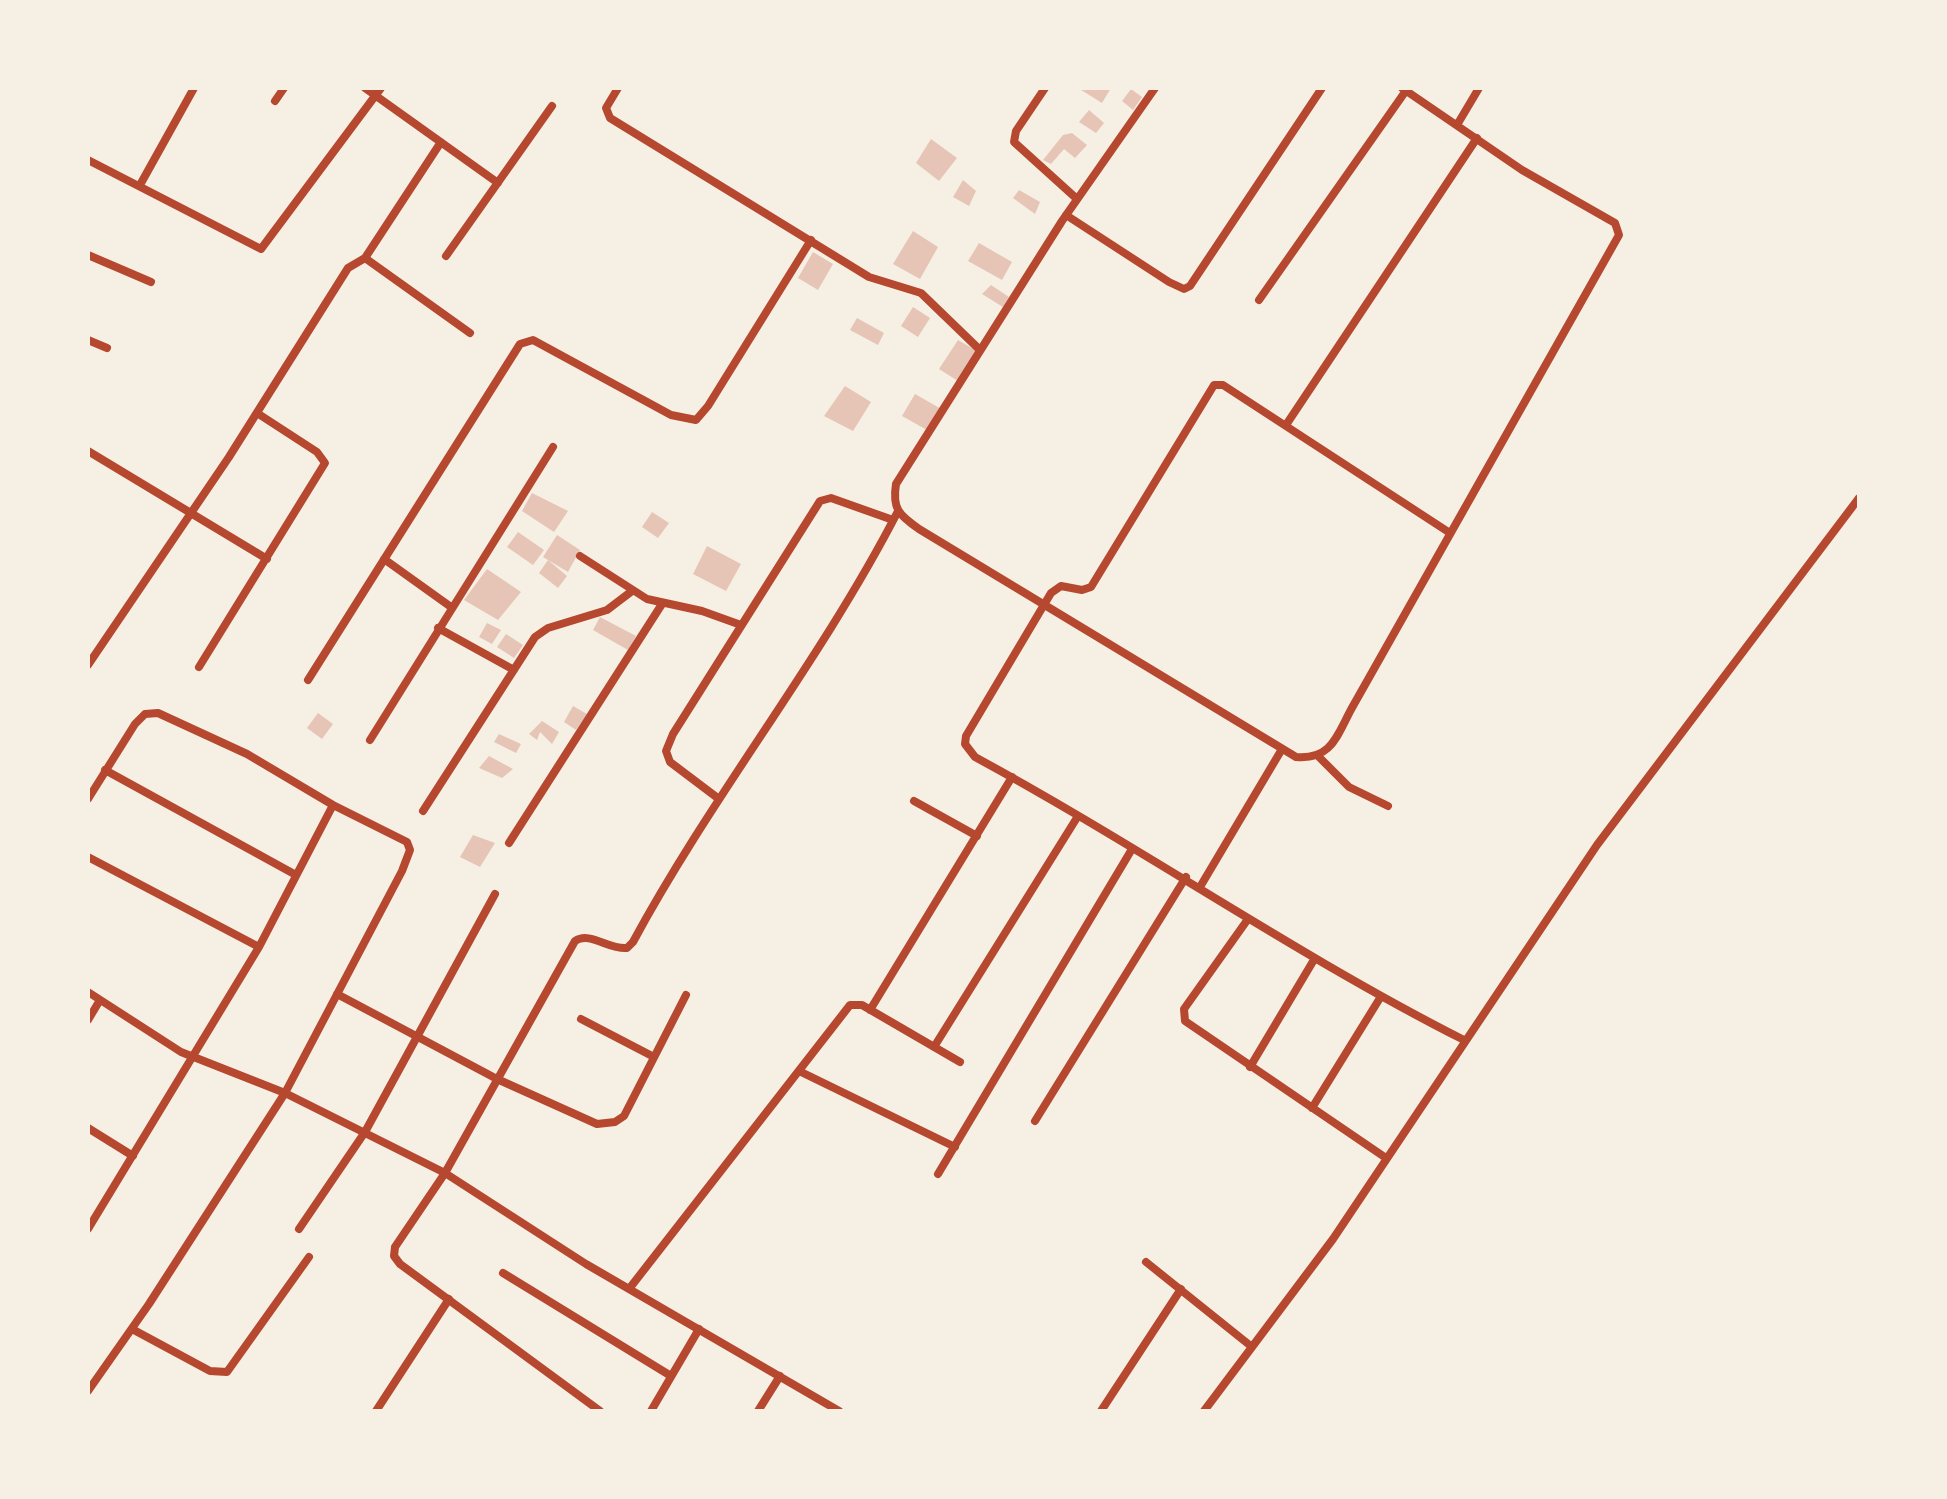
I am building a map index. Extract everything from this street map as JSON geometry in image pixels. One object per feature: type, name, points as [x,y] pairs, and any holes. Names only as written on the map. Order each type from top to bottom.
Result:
[{"type":"street","points":[[140,185],[194,88]]},
{"type":"street","points":[[275,101],[284,88]]},
{"type":"street","points":[[365,88],[378,92],[498,183]]},
{"type":"street","points":[[618,88],[606,108],[610,118],[869,277],[921,293],[980,350]]},
{"type":"street","points":[[1045,88],[1016,131],[1014,142],[1077,199]]},
{"type":"street","points":[[600,1411],[400,1264],[394,1256],[395,1247],[445,1173],[575,941],[585,937],[608,948],[627,948],[671,871],[866,574],[895,516],[896,484],[1066,215],[1155,88]]},
{"type":"street","points":[[1066,215],[1184,289],[1190,286],[1322,88]]},
{"type":"street","points":[[1457,125],[1479,88]]},
{"type":"street","points":[[719,799],[670,762],[666,751],[673,734],[823,498],[895,516],[1296,757],[1319,757],[1326,752],[1619,235],[1615,223],[1522,170],[1403,90],[1259,300]]},
{"type":"street","points":[[88,160],[249,245],[263,248],[378,92]]},
{"type":"street","points":[[446,256],[552,106]]},
{"type":"street","points":[[1286,425],[1477,138]]},
{"type":"street","points":[[88,665],[257,413],[348,268],[365,258],[441,142]]},
{"type":"street","points":[[308,680],[526,340],[671,415],[696,420],[708,406],[811,240]]},
{"type":"street","points":[[88,255],[151,282]]},
{"type":"street","points":[[365,258],[470,333]]},
{"type":"street","points":[[88,340],[107,348]]},
{"type":"street","points":[[1450,533],[1223,385],[1214,385],[1091,587],[1082,590],[1055,588],[966,736],[969,752],[1132,849],[1186,877],[1248,919],[1380,998],[1464,1040]]},
{"type":"street","points":[[199,667],[325,463],[317,452],[257,413]]},
{"type":"street","points":[[370,740],[553,447]]},
{"type":"street","points":[[88,451],[267,559]]},
{"type":"street","points":[[1204,1411],[1333,1239],[1605,833],[1704,707],[1730,666],[1859,498]]},
{"type":"street","points":[[580,556],[632,591],[662,604],[702,611],[741,625]]},
{"type":"street","points":[[384,559],[451,607]]},
{"type":"street","points":[[423,811],[541,631],[607,610],[632,591]]},
{"type":"street","points":[[509,843],[662,604]]},
{"type":"street","points":[[438,628],[514,670]]},
{"type":"street","points":[[88,799],[135,724],[145,714],[158,713],[247,754],[333,805],[407,842],[410,850],[285,1093],[132,1329],[88,1391]]},
{"type":"street","points":[[1200,887],[1282,749]]},
{"type":"street","points":[[1319,757],[1349,787],[1388,806]]},
{"type":"street","points":[[105,770],[296,875]]},
{"type":"street","points":[[870,1010],[1012,777]]},
{"type":"street","points":[[914,801],[977,836]]},
{"type":"street","points":[[88,1229],[259,947],[333,805]]},
{"type":"street","points":[[934,1047],[1078,816]]},
{"type":"street","points":[[938,1174],[1132,849]]},
{"type":"street","points":[[88,857],[259,947]]},
{"type":"street","points":[[1035,1121],[1186,877]]},
{"type":"street","points":[[299,1229],[365,1132],[495,894]]},
{"type":"street","points":[[1248,919],[1184,1009],[1183,1016],[1190,1026],[1386,1158]]},
{"type":"street","points":[[1250,1067],[1315,958]]},
{"type":"street","points":[[88,992],[194,1057],[285,1093],[445,1173],[629,1289],[839,1411]]},
{"type":"street","points":[[337,994],[497,1079],[571,1115],[597,1124],[615,1122],[624,1116],[686,995]]},
{"type":"street","points":[[1312,1108],[1380,998]]},
{"type":"street","points":[[88,1020],[100,1000]]},
{"type":"street","points":[[629,1289],[850,1005],[870,1010],[960,1062]]},
{"type":"street","points":[[581,1019],[654,1057]]},
{"type":"street","points":[[799,1071],[955,1147]]},
{"type":"street","points":[[88,1128],[133,1156]]},
{"type":"street","points":[[132,1329],[210,1371],[227,1372],[309,1257]]},
{"type":"street","points":[[1146,1262],[1252,1347]]},
{"type":"street","points":[[503,1273],[671,1376]]},
{"type":"street","points":[[1101,1411],[1181,1289]]},
{"type":"street","points":[[376,1411],[449,1299]]},
{"type":"street","points":[[651,1411],[699,1329]]},
{"type":"street","points":[[758,1411],[780,1376]]},
{"type":"building","points":[[1078,88],[1111,88],[1102,103]]},
{"type":"building","points":[[1131,89],[1142,97],[1133,110],[1122,101]]},
{"type":"building","points":[[1089,110],[1104,123],[1096,133],[1079,122]]},
{"type":"building","points":[[1072,133],[1087,145],[1075,158],[1064,149],[1051,164],[1043,160],[1063,135]]},
{"type":"building","points":[[931,139],[957,158],[939,181],[916,163]]},
{"type":"building","points":[[963,180],[976,191],[969,206],[953,197]]},
{"type":"building","points":[[1019,190],[1040,202],[1035,214],[1013,198]]},
{"type":"building","points":[[913,231],[938,247],[920,279],[893,264]]},
{"type":"building","points":[[979,243],[1012,262],[1002,280],[968,261]]},
{"type":"building","points":[[813,252],[833,264],[818,290],[798,278]]},
{"type":"building","points":[[991,285],[1009,297],[1003,307],[982,294]]},
{"type":"building","points":[[913,307],[930,318],[918,337],[901,326]]},
{"type":"building","points":[[857,318],[884,333],[878,345],[850,330]]},
{"type":"building","points":[[958,340],[977,351],[958,381],[939,369]]},
{"type":"building","points":[[845,386],[871,402],[853,431],[824,416]]},
{"type":"building","points":[[915,394],[943,410],[927,430],[902,416]]},
{"type":"building","points":[[532,493],[568,511],[554,532],[522,511]]},
{"type":"building","points":[[652,512],[669,523],[658,538],[642,527]]},
{"type":"building","points":[[518,532],[544,550],[533,565],[507,547]]},
{"type":"building","points":[[557,535],[580,550],[568,572],[543,557]]},
{"type":"building","points":[[707,546],[741,564],[726,591],[693,574]]},
{"type":"building","points":[[548,560],[567,576],[558,588],[539,573]]},
{"type":"building","points":[[487,569],[521,592],[498,620],[464,600]]},
{"type":"building","points":[[600,617],[636,636],[628,650],[593,630]]},
{"type":"building","points":[[487,623],[501,630],[492,644],[479,637]]},
{"type":"building","points":[[506,634],[523,645],[514,658],[497,647]]},
{"type":"building","points":[[573,706],[587,714],[576,730],[564,722]]},
{"type":"building","points":[[318,713],[333,724],[322,739],[307,728]]},
{"type":"building","points":[[542,721],[559,732],[552,744],[540,732],[537,740],[529,734]]},
{"type":"building","points":[[499,734],[521,744],[516,753],[494,742]]},
{"type":"building","points":[[489,756],[513,769],[502,778],[479,768]]},
{"type":"building","points":[[473,835],[495,843],[480,867],[460,857]]}]
